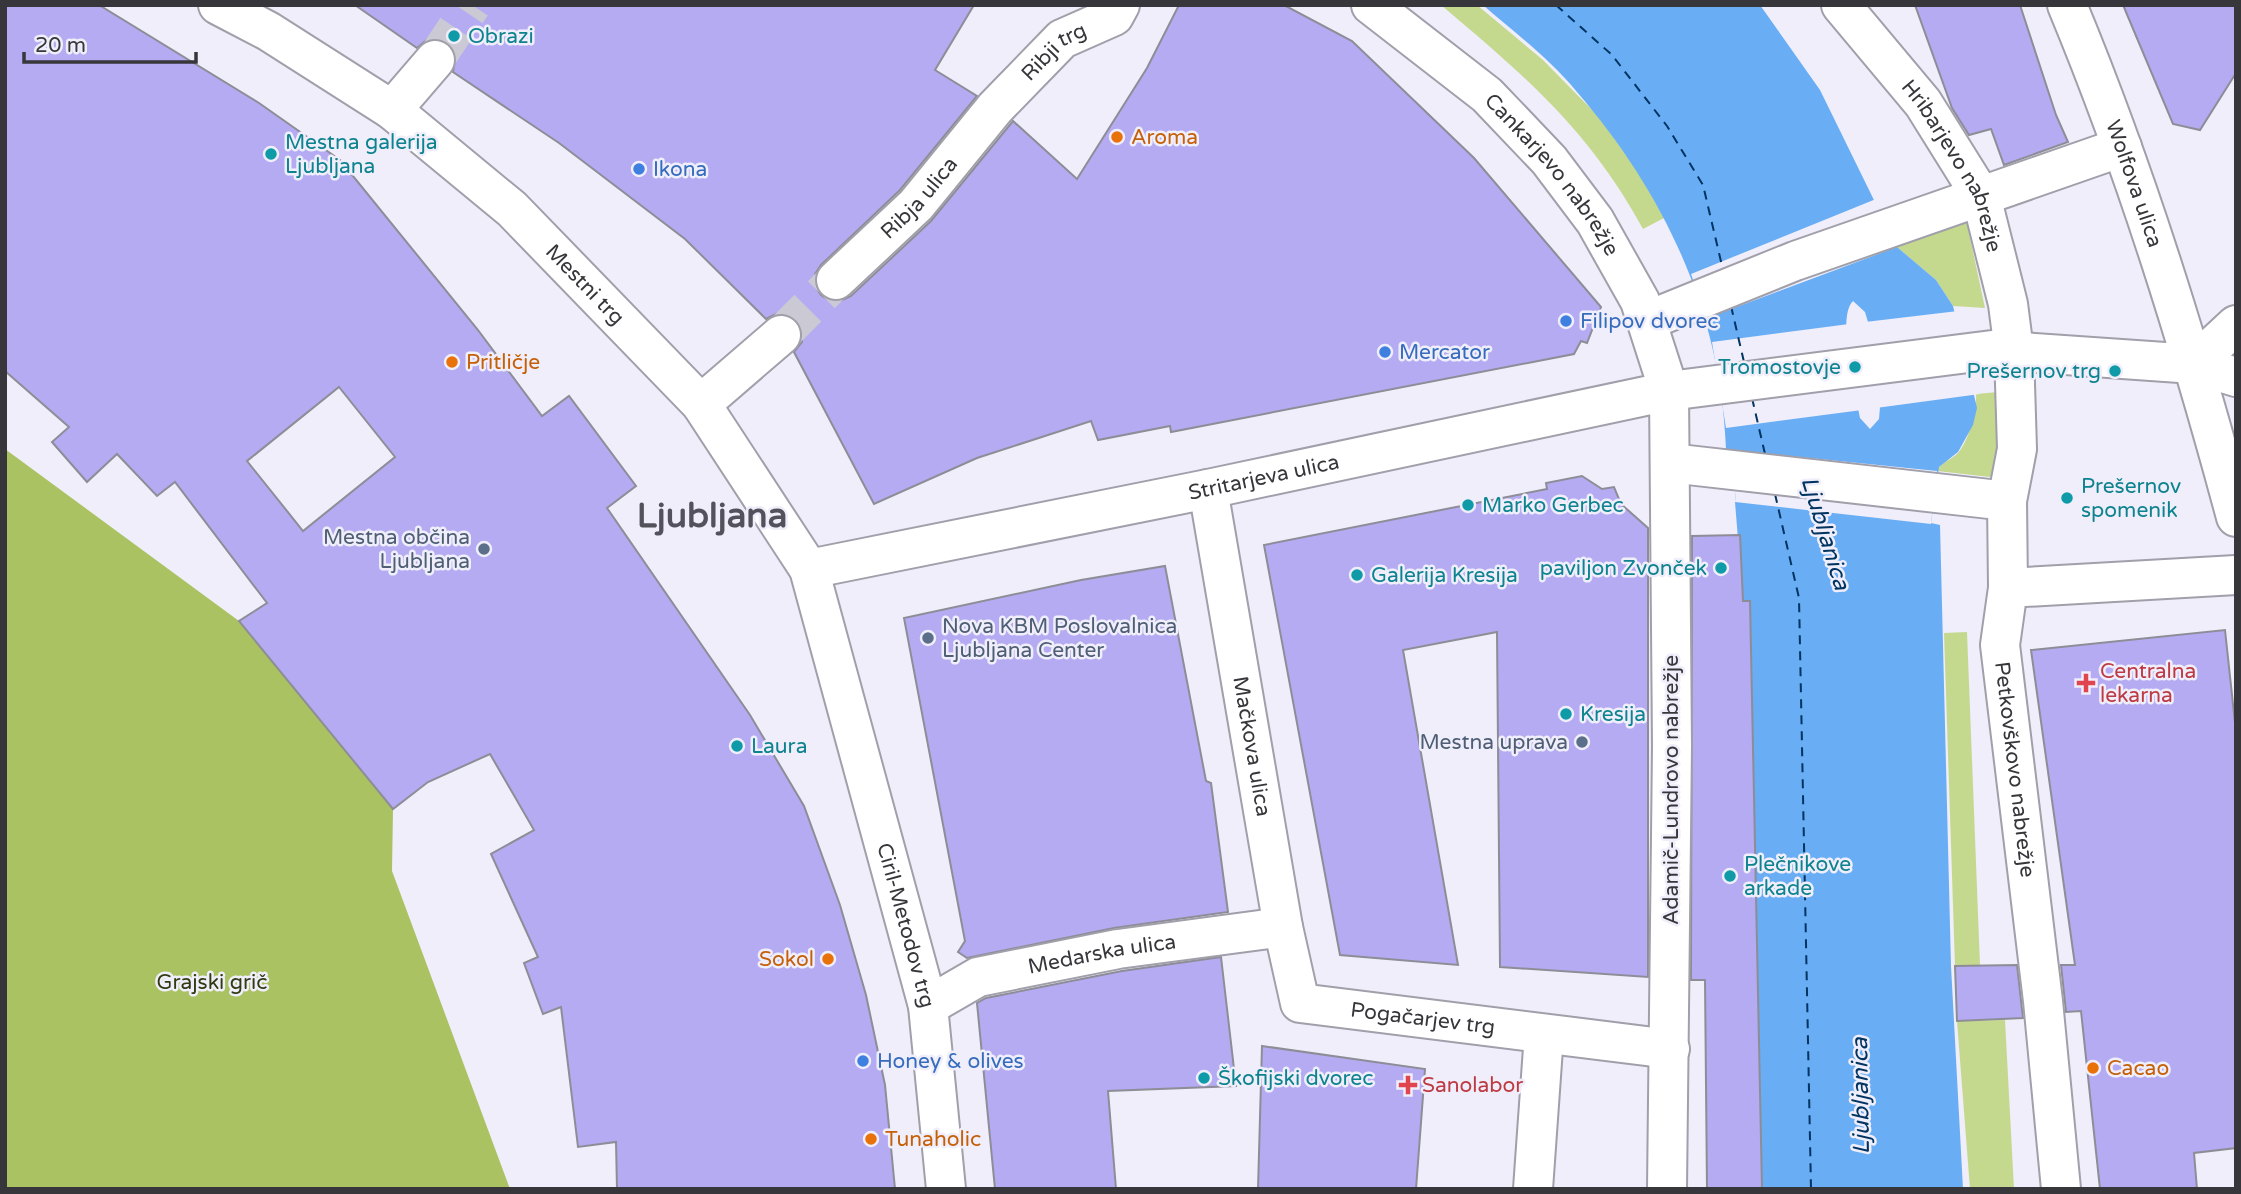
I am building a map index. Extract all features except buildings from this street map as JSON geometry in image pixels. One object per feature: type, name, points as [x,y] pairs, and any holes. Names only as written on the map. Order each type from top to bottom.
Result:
[{"type":"street","name":"Mestni trg","points":[[218,5],[276,18],[513,209],[701,404],[809,569],[834,667]]},
{"type":"street","name":"Ribji trg","points":[[995,108],[1062,39],[1114,16],[1120,5]]},
{"type":"street","name":"Cankarjevo nabrežje","points":[[1371,5],[1488,95],[1549,160],[1595,221],[1649,320],[1669,391]]},
{"type":"street","name":"Hribarjevo nabrežje","points":[[1841,5],[1923,103],[1980,196],[2008,304],[2003,351]]},
{"type":"street","name":"Wolfova ulica","points":[[2067,5],[2122,147],[2194,364]]},
{"type":"street","points":[[392,110],[435,60]]},
{"type":"street","name":"Ribja ulica","points":[[836,280],[916,205],[995,108]]},
{"type":"street","points":[[1649,320],[1699,298],[1889,228],[2122,147]]},
{"type":"street","points":[[2194,364],[2236,325]]},
{"type":"street","points":[[701,404],[781,335]]},
{"type":"street","points":[[2003,351],[2194,364],[2236,377]]},
{"type":"street","name":"Stritarjeva ulica","points":[[809,569],[1208,489],[1669,391],[2003,351]]},
{"type":"street","name":"Petkovškovo nabrežje","points":[[2003,351],[2017,449],[2007,501],[2008,588],[2000,645],[2043,1001],[2061,1189]]},
{"type":"street","points":[[2194,364],[2236,517]]},
{"type":"street","name":"Adamič-Lundrovo nabrežje","points":[[1667,1189],[1670,1049],[1669,391]]},
{"type":"street","points":[[1670,463],[2007,501]]},
{"type":"street","name":"Mačkova ulica","points":[[1208,489],[1283,927],[1300,1003]]},
{"type":"street","points":[[2008,588],[2236,575]]},
{"type":"street","name":"Ciril-Metodov trg","points":[[834,667],[928,1006],[946,1189]]},
{"type":"street","name":"Medarska ulica","points":[[928,1006],[978,977],[1118,949],[1283,927]]},
{"type":"street","name":"Pogačarjev trg","points":[[1300,1003],[1670,1049]]},
{"type":"street","points":[[1533,1189],[1544,1034]]},
{"type":"green space","points":[[1441,5],[1477,5],[1543,60],[1598,116],[1641,176],[1664,218],[1643,229],[1622,194],[1578,133],[1528,81]]},
{"type":"green space","points":[[1966,219],[1985,308],[1953,306],[1936,280],[1897,247]]},
{"type":"green space","points":[[1998,392],[1999,478],[1937,471],[1958,453],[1966,441],[1974,417],[1976,394]]},
{"type":"green space","name":"Grajski grič","points":[[5,449],[239,621],[393,809],[392,871],[510,1189],[5,1189]]},
{"type":"green space","points":[[1967,632],[1980,965],[1955,966],[1944,633]]},
{"type":"green space","points":[[2005,1020],[2014,1189],[1970,1189],[1957,1021]]},
{"type":"water","name":"Ljubljanica","points":[[1483,5],[1760,5],[1820,90],[1897,247],[1936,280],[1953,306],[1977,408],[1973,425],[1958,452],[1939,467],[1931,523],[1940,525],[1951,966],[1963,1189],[1762,1189],[1750,601],[1743,601],[1735,502],[1740,451],[1726,449],[1722,399],[1713,350],[1700,303],[1683,258],[1637,172],[1567,80]],"holes":[[[1853,301],[1865,312],[1880,407],[1879,419],[1870,429],[1860,418],[1846,323]]]},
{"type":"pier","name":"Tromostovje","points":[[1876,199],[1897,247],[1707,318],[1691,274]]},
{"type":"pier","points":[[1958,311],[1974,360],[1980,394],[1876,408],[1865,322]]},
{"type":"pier","points":[[1849,324],[1862,410],[1726,428],[1712,342]]},
{"type":"pier","points":[[1740,451],[1937,471],[1931,524],[1735,502]]},
{"type":"ferry route","points":[[1556,5],[1612,55],[1667,126],[1703,185],[1723,270]]},
{"type":"ferry route","points":[[1731,306],[1744,362]]},
{"type":"ferry route","points":[[1752,398],[1765,454]]},
{"type":"ferry route","points":[[1775,494],[1799,598],[1811,1189]]},
{"type":"tunnel","points":[[435,60],[472,5]]},
{"type":"tunnel","points":[[781,335],[836,280]]},
{"type":"place","name":"Obrazi","points":[[454,36]]},
{"type":"place","name":"Aroma","points":[[1117,137]]},
{"type":"place","name":"Mestna galerija Ljubljana","points":[[271,154]]},
{"type":"place","name":"Ikona","points":[[639,169]]},
{"type":"place","name":"Filipov dvorec","points":[[1566,321]]},
{"type":"place","name":"Mercator","points":[[1385,352]]},
{"type":"place","name":"Pritličje","points":[[452,362]]},
{"type":"place","name":"Tromostovje","points":[[1855,367]]},
{"type":"place","name":"Prešernov trg","points":[[2115,371]]},
{"type":"place","name":"Prešernov spomenik","points":[[2067,498]]},
{"type":"place","name":"Marko Gerbec","points":[[1468,505]]},
{"type":"place","name":"Mestna občina Ljubljana","points":[[484,549]]},
{"type":"place","name":"paviljon Zvonček","points":[[1721,568]]},
{"type":"place","name":"Galerija Kresija","points":[[1357,575]]},
{"type":"place","name":"Nova KBM Poslovalnica Ljubljana Center","points":[[928,638]]},
{"type":"place","name":"Centralna lekarna","points":[[2086,683]]},
{"type":"place","name":"Kresija","points":[[1566,714]]},
{"type":"place","name":"Mestna uprava","points":[[1582,742]]},
{"type":"place","name":"Laura","points":[[737,746]]},
{"type":"place","name":"Plečnikove arkade","points":[[1730,876]]},
{"type":"place","name":"Sokol","points":[[828,959]]},
{"type":"place","name":"Honey & olives","points":[[863,1061]]},
{"type":"place","name":"Cacao","points":[[2093,1068]]},
{"type":"place","name":"Škofijski dvorec","points":[[1204,1078]]},
{"type":"place","name":"Sanolabor","points":[[1408,1085]]},
{"type":"place","name":"Tunaholic","points":[[871,1139]]},
{"type":"district","name":"Ljubljana","points":[[712,515]]}]
